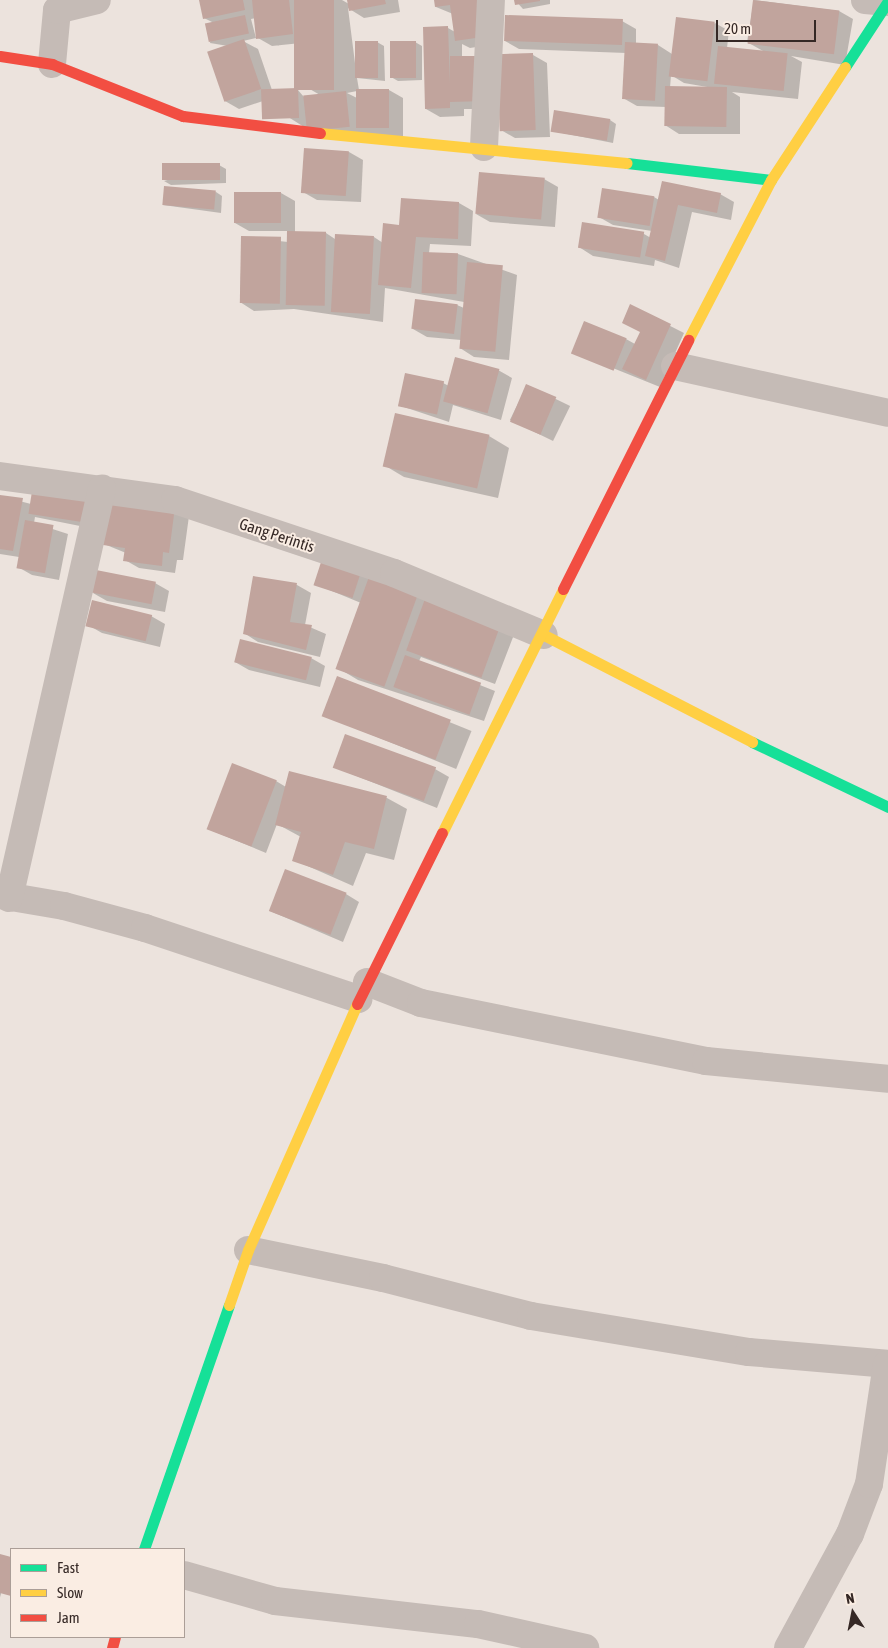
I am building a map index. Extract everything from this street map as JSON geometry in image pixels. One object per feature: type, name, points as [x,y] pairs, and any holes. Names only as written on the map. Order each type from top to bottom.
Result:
[{"type":"main road","points":[[144,1548],[248,1250],[363,990],[460,791],[544,635],[675,366],[771,180],[888,2]]},
{"type":"main road","points":[[0,56],[52,64],[183,116],[222,124],[484,147],[771,180]]},
{"type":"main road","points":[[544,635],[673,704],[888,807]]},
{"type":"street","points":[[52,64],[57,10],[97,0]]},
{"type":"street","points":[[484,147],[491,0]]},
{"type":"street","points":[[865,0],[888,2]]},
{"type":"street","points":[[675,366],[888,413]]},
{"type":"street","name":"Gang Perintis","points":[[0,476],[102,488],[175,500],[385,570],[544,635]]},
{"type":"street","points":[[102,488],[5,896],[64,906],[363,990],[421,1003],[696,1059],[888,1078]]},
{"type":"street","points":[[248,1250],[382,1278],[531,1316],[749,1352],[887,1364],[869,1484],[850,1534],[788,1648]]},
{"type":"street","points":[[185,1575],[275,1602],[478,1624],[585,1648]]},
{"type":"building","points":[[199,0],[243,0],[245,10],[203,19]]},
{"type":"building","points":[[252,0],[289,0],[293,34],[256,39]]},
{"type":"building","points":[[294,0],[334,0],[334,90],[294,90]]},
{"type":"building","points":[[347,0],[385,0],[386,4],[349,11]]},
{"type":"building","points":[[434,0],[484,0],[489,36],[455,41],[450,5],[435,7]]},
{"type":"building","points":[[514,0],[540,0],[540,1],[515,5]]},
{"type":"building","points":[[753,0],[839,11],[834,54],[748,44]]},
{"type":"building","points":[[245,15],[249,34],[209,42],[205,24]]},
{"type":"building","points":[[505,15],[623,19],[622,45],[504,41]]},
{"type":"building","points":[[676,17],[715,22],[707,81],[669,77]]},
{"type":"building","points":[[448,26],[450,84],[450,56],[487,56],[486,101],[450,102],[450,108],[425,109],[423,27]]},
{"type":"building","points":[[244,39],[261,89],[224,102],[207,52]]},
{"type":"building","points":[[355,41],[378,41],[378,78],[355,78]]},
{"type":"building","points":[[390,41],[416,41],[416,78],[390,78]]},
{"type":"building","points":[[625,42],[658,44],[655,101],[622,99]]},
{"type":"building","points":[[718,46],[788,53],[784,91],[714,84]]},
{"type":"building","points":[[533,53],[536,130],[500,131],[497,54]]},
{"type":"building","points":[[665,86],[727,87],[726,127],[664,126]]},
{"type":"building","points":[[298,88],[299,118],[262,119],[261,89]]},
{"type":"building","points":[[356,89],[389,89],[389,128],[356,128]]},
{"type":"building","points":[[346,91],[350,127],[307,131],[303,95]]},
{"type":"building","points":[[554,110],[610,119],[607,141],[551,132]]},
{"type":"building","points":[[304,148],[349,151],[346,196],[301,193]]},
{"type":"building","points":[[162,163],[220,163],[220,180],[162,180]]},
{"type":"building","points":[[479,172],[545,178],[541,220],[475,214]]},
{"type":"building","points":[[662,181],[721,193],[717,213],[678,205],[665,261],[645,256]]},
{"type":"building","points":[[164,186],[216,191],[214,209],[162,205]]},
{"type":"building","points":[[602,188],[654,196],[650,226],[597,218]]},
{"type":"building","points":[[234,192],[281,192],[281,223],[234,223]]},
{"type":"building","points":[[401,198],[459,202],[458,239],[416,237],[411,288],[378,285],[383,223],[399,225]]},
{"type":"building","points":[[582,222],[644,232],[640,258],[578,248]]},
{"type":"building","points":[[287,231],[326,232],[325,306],[286,305]]},
{"type":"building","points":[[335,234],[374,236],[370,314],[331,312]]},
{"type":"building","points":[[241,236],[281,237],[280,304],[240,303]]},
{"type":"building","points":[[423,252],[458,253],[457,294],[422,293]]},
{"type":"building","points":[[467,262],[503,265],[495,352],[459,349]]},
{"type":"building","points":[[415,299],[458,304],[454,334],[411,329]]},
{"type":"building","points":[[630,304],[671,324],[646,380],[622,369],[640,332],[622,323]]},
{"type":"building","points":[[584,321],[627,338],[614,371],[571,353]]},
{"type":"building","points":[[455,357],[499,369],[488,413],[443,401]]},
{"type":"building","points":[[405,373],[444,381],[437,415],[398,406]]},
{"type":"building","points":[[526,384],[556,397],[540,435],[510,422]]},
{"type":"building","points":[[395,413],[490,435],[477,488],[383,467]]},
{"type":"building","points":[[33,485],[91,494],[87,523],[28,514]]},
{"type":"building","points":[[0,495],[23,498],[13,551],[0,549]]},
{"type":"building","points":[[108,499],[175,507],[169,553],[163,552],[162,566],[123,561],[125,548],[103,545]]},
{"type":"building","points":[[25,520],[54,525],[45,573],[16,568]]},
{"type":"building","points":[[324,553],[363,566],[352,598],[313,585]]},
{"type":"building","points":[[96,570],[156,582],[151,604],[92,593]]},
{"type":"building","points":[[370,574],[419,592],[384,687],[335,669]]},
{"type":"building","points":[[253,576],[297,583],[290,622],[312,625],[306,650],[243,634]]},
{"type":"building","points":[[426,596],[501,623],[481,678],[406,651]]},
{"type":"building","points":[[92,600],[152,615],[146,641],[85,626]]},
{"type":"building","points":[[240,639],[312,657],[306,680],[234,662]]},
{"type":"building","points":[[405,655],[481,683],[469,715],[393,687]]},
{"type":"building","points":[[337,676],[451,720],[435,760],[322,716]]},
{"type":"building","points":[[345,734],[436,767],[424,801],[333,768]]},
{"type":"building","points":[[232,763],[277,780],[251,846],[207,829]]},
{"type":"building","points":[[289,771],[387,796],[374,849],[345,842],[333,875],[292,861],[301,832],[275,825]]},
{"type":"building","points":[[285,869],[347,893],[330,935],[269,911]]},
{"type":"building","points":[[0,1554],[10,1557],[10,1596],[0,1593]]},
{"type":"traffic: fast","points":[[845,67],[888,1]]},
{"type":"traffic: fast","points":[[627,163],[771,180]]},
{"type":"traffic: fast","points":[[752,742],[888,807]]},
{"type":"traffic: fast","points":[[144,1548],[229,1305]]},
{"type":"traffic: slow","points":[[688,340],[771,180],[845,67]]},
{"type":"traffic: slow","points":[[320,133],[627,163]]},
{"type":"traffic: slow","points":[[442,833],[563,589]]},
{"type":"traffic: slow","points":[[544,635],[752,742]]},
{"type":"traffic: slow","points":[[229,1305],[248,1250],[357,1004]]},
{"type":"traffic: jam","points":[[0,56],[52,64],[183,116],[320,133]]},
{"type":"traffic: jam","points":[[563,589],[688,340]]},
{"type":"traffic: jam","points":[[357,1004],[442,833]]},
{"type":"traffic: jam","points":[[112,1648],[115,1638]]}]
